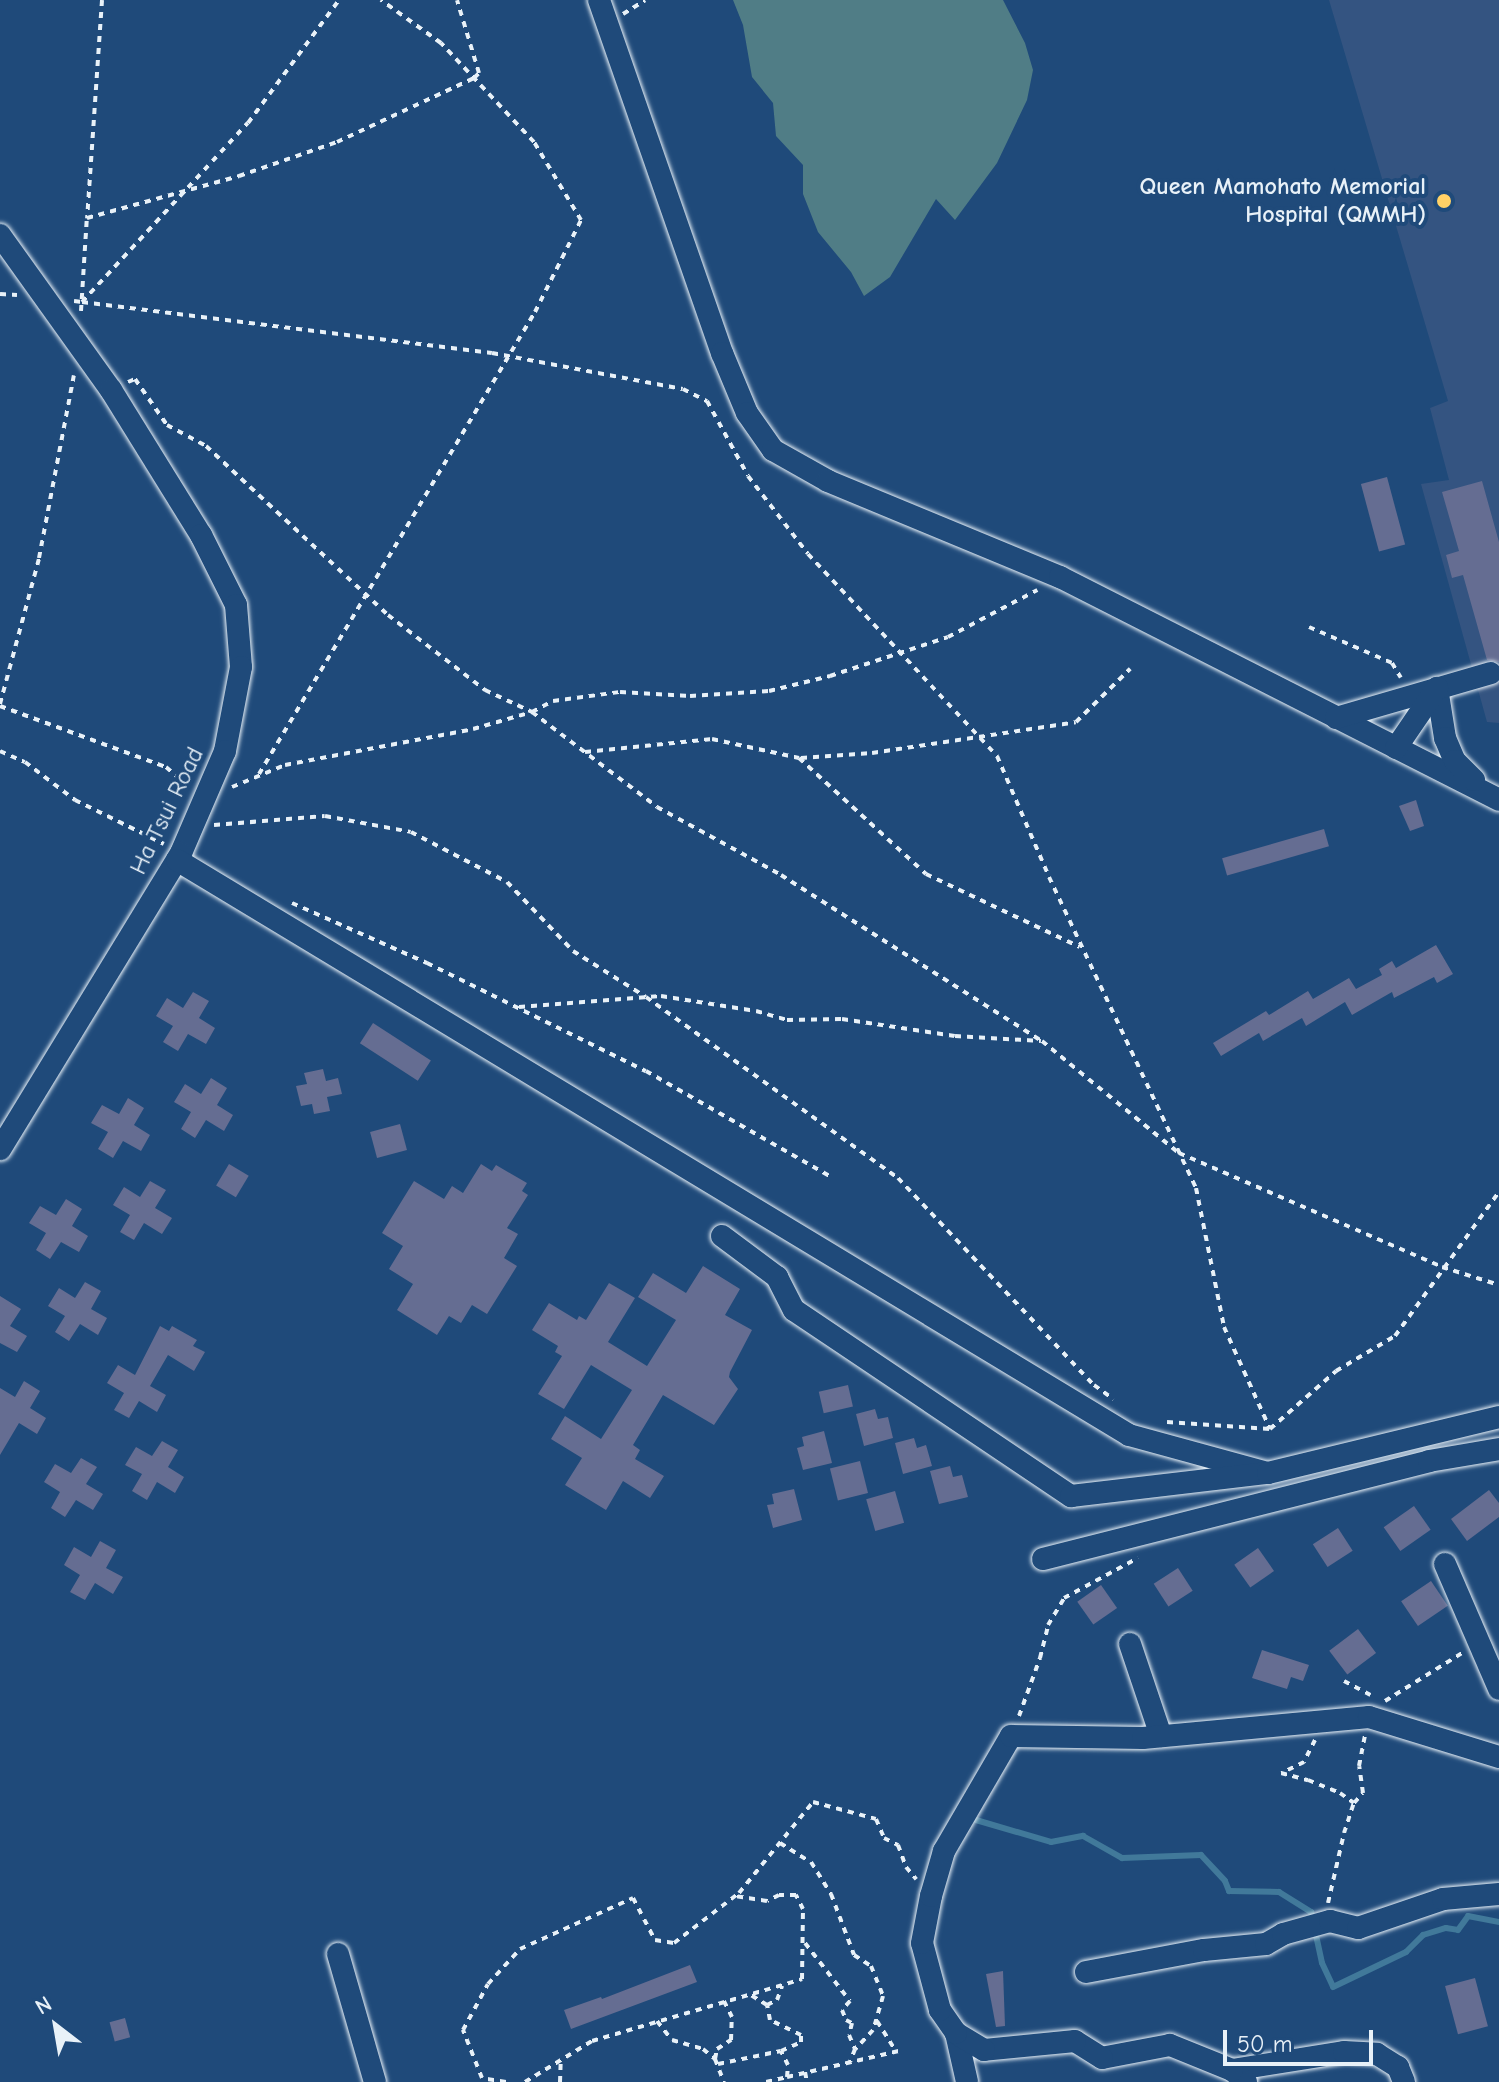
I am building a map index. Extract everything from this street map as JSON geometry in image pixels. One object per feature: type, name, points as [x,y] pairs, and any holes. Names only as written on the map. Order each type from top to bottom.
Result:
[{"type":"street","points":[[599,0],[722,353],[747,413],[773,450],[828,481],[1060,577],[1496,799]]},
{"type":"street","name":"Ha Tsui Road","points":[[0,235],[111,390],[201,535],[236,605],[241,667],[225,751],[179,857],[0,1149]]},
{"type":"street","points":[[1336,718],[1491,673]]},
{"type":"street","points":[[1396,748],[1437,688]]},
{"type":"street","points":[[1437,688],[1445,738],[1455,761],[1496,799]]},
{"type":"street","points":[[179,857],[1129,1435],[1268,1473]]},
{"type":"street","points":[[722,1236],[777,1277],[794,1310],[1071,1496],[1268,1473],[1499,1417]]},
{"type":"street","points":[[1043,1559],[1429,1461],[1499,1449]]},
{"type":"street","points":[[1445,1564],[1499,1689]]},
{"type":"street","points":[[1130,1644],[1161,1736]]},
{"type":"street","points":[[967,2082],[956,2033],[940,2010],[922,1943],[944,1851],[1011,1736],[1161,1736],[1322,1720],[1376,1710],[1499,1757]]},
{"type":"street","points":[[1086,1972],[1204,1950],[1266,1944],[1283,1934],[1330,1921],[1358,1928],[1443,1899],[1499,1894]]},
{"type":"street","points":[[338,1954],[375,2082]]},
{"type":"street","points":[[956,2033],[984,2050],[1075,2041],[1102,2058],[1170,2045],[1239,2076],[1344,2052],[1377,2054],[1398,2067],[1404,2082]]},
{"type":"path","points":[[102,0],[82,302],[71,400],[39,558],[0,705],[166,767],[203,799],[285,765],[473,729],[532,712],[553,701],[620,692],[690,696],[769,691],[830,676],[897,651],[948,637],[1060,577]]},
{"type":"path","points":[[82,302],[248,123],[339,0]]},
{"type":"path","points":[[258,776],[535,312],[581,220],[534,142],[441,43],[381,0]]},
{"type":"path","points":[[87,204],[87,218],[239,176],[337,142],[474,78],[479,73],[457,0]]},
{"type":"path","points":[[0,294],[508,355],[683,389],[707,401],[756,487],[808,554],[997,756],[1082,948],[1196,1188],[1224,1327],[1270,1429]]},
{"type":"path","points":[[111,390],[135,379],[167,425],[206,446],[366,595],[485,690],[532,712],[657,807],[781,875],[1042,1041],[1179,1153],[1442,1267],[1499,1285]]},
{"type":"path","points":[[1309,627],[1392,663],[1409,695]]},
{"type":"path","points":[[585,752],[712,739],[799,758],[872,753],[978,737],[1076,722],[1130,669]]},
{"type":"path","points":[[0,751],[25,762],[75,800],[179,857]]},
{"type":"path","points":[[799,758],[926,874],[1082,948]]},
{"type":"path","points":[[192,827],[325,816],[411,832],[507,882],[573,951],[646,997],[898,1178],[1094,1385],[1119,1403]]},
{"type":"path","points":[[282,898],[517,1007],[687,1093],[833,1178]]},
{"type":"path","points":[[517,1007],[661,996],[725,1005],[787,1020],[842,1019],[955,1036],[1042,1041]]},
{"type":"path","points":[[1159,1421],[1270,1429],[1336,1371],[1395,1336],[1499,1192]]},
{"type":"path","points":[[1011,1736],[1040,1658],[1048,1625],[1064,1598],[1146,1552],[1159,1529]]},
{"type":"path","points":[[1330,1921],[1328,1896],[1354,1803],[1363,1793],[1359,1766],[1376,1710],[1478,1642]]},
{"type":"path","points":[[1322,1720],[1304,1762],[1281,1773],[1340,1793],[1354,1803]]},
{"type":"path","points":[[506,2082],[482,2078],[463,2030],[488,1984],[520,1949],[633,1898],[655,1940],[674,1943],[735,1896],[813,1802],[876,1819],[884,1838],[898,1845],[906,1867],[931,1896]]},
{"type":"path","points":[[780,1843],[811,1862],[831,1894],[854,1955],[871,1966],[883,1996],[877,2021],[855,2049],[850,2062]]},
{"type":"path","points":[[525,2082],[592,2041],[802,1979],[803,1909],[796,1895],[779,1895],[767,1901],[735,1896]]},
{"type":"path","points":[[803,1941],[850,2001],[842,2010],[846,2020],[852,2023],[849,2035],[855,2049]]},
{"type":"path","points":[[767,2005],[777,2000],[783,1985]]},
{"type":"path","points":[[716,2062],[781,2051],[801,2042],[801,2035],[770,2020],[767,2005],[750,1994]]},
{"type":"path","points":[[716,2062],[717,2049],[731,2040],[732,2017],[724,2001]]},
{"type":"path","points":[[656,2020],[672,2040],[703,2049],[716,2062],[724,2082]]},
{"type":"path","points":[[766,2082],[900,2050],[877,2021]]},
{"type":"path","points":[[781,2051],[788,2065],[787,2077]]},
{"type":"path","points":[[560,2082],[561,2059]]},
{"type":"path","points":[[805,2072],[807,2082]]},
{"type":"shaded area","name":"Queen Mamohato Memorial Hospital (QMMH)","points":[[1329,0],[1499,0],[1499,723],[1487,722],[1421,484],[1449,480],[1430,408],[1448,401]]},
{"type":"green space","points":[[733,0],[1003,0],[1025,43],[1033,70],[1027,100],[997,163],[955,220],[936,199],[890,277],[864,296],[851,272],[818,232],[803,194],[803,165],[776,136],[773,103],[752,77],[743,25]]},
{"type":"building","points":[[1387,477],[1405,545],[1379,552],[1361,484]]},
{"type":"building","points":[[1482,481],[1499,542],[1499,662],[1487,660],[1463,575],[1452,578],[1446,555],[1459,551],[1442,492]]},
{"type":"building","points":[[1416,800],[1424,826],[1410,831],[1399,806]]},
{"type":"building","points":[[1324,829],[1329,846],[1227,876],[1222,858]]},
{"type":"building","points":[[1436,945],[1453,974],[1437,983],[1434,977],[1394,998],[1392,992],[1352,1015],[1345,1002],[1306,1026],[1302,1018],[1263,1041],[1259,1033],[1221,1056],[1213,1043],[1266,1011],[1269,1015],[1308,991],[1313,999],[1349,978],[1356,989],[1382,975],[1379,969],[1392,961],[1396,968]]},
{"type":"building","points":[[193,992],[209,1001],[199,1018],[215,1028],[206,1044],[188,1034],[178,1051],[163,1042],[173,1026],[156,1016],[167,998],[183,1008]]},
{"type":"building","points":[[373,1023],[431,1061],[418,1081],[360,1043]]},
{"type":"building","points":[[323,1069],[326,1081],[338,1078],[342,1094],[327,1097],[330,1111],[314,1114],[312,1104],[301,1106],[296,1086],[307,1084],[304,1073]]},
{"type":"building","points":[[211,1078],[227,1088],[217,1105],[233,1115],[224,1131],[206,1120],[195,1138],[181,1129],[191,1112],[174,1102],[185,1084],[201,1094]]},
{"type":"building","points":[[128,1098],[144,1108],[134,1125],[150,1135],[141,1151],[123,1141],[113,1158],[98,1149],[108,1132],[91,1123],[102,1105],[119,1114]]},
{"type":"building","points":[[400,1124],[407,1150],[377,1158],[370,1132]]},
{"type":"building","points":[[229,1164],[249,1176],[236,1197],[216,1185]]},
{"type":"building","points":[[481,1164],[492,1171],[496,1165],[527,1183],[522,1191],[528,1195],[507,1228],[518,1234],[504,1258],[517,1266],[487,1314],[472,1305],[461,1323],[449,1316],[437,1335],[397,1310],[413,1284],[389,1269],[403,1246],[382,1233],[414,1181],[444,1199],[452,1186],[463,1193]]},
{"type":"building","points":[[150,1181],[166,1190],[155,1208],[172,1218],[162,1234],[144,1223],[134,1240],[120,1232],[130,1215],[113,1205],[124,1187],[140,1197]]},
{"type":"building","points":[[66,1199],[82,1209],[72,1226],[88,1236],[79,1252],[61,1242],[50,1259],[36,1250],[46,1233],[29,1223],[40,1206],[56,1215]]},
{"type":"building","points":[[703,1266],[740,1289],[725,1315],[752,1330],[730,1372],[729,1377],[738,1389],[714,1425],[663,1395],[633,1445],[640,1450],[635,1459],[664,1476],[650,1498],[623,1481],[606,1510],[565,1485],[582,1458],[551,1439],[565,1416],[601,1439],[632,1390],[591,1365],[564,1409],[538,1394],[562,1356],[555,1352],[558,1346],[532,1330],[549,1303],[577,1320],[579,1316],[586,1320],[609,1283],[635,1298],[608,1342],[647,1366],[676,1320],[638,1297],[653,1273],[686,1293]]},
{"type":"building","points":[[85,1282],[101,1291],[91,1309],[107,1318],[98,1335],[80,1324],[69,1341],[55,1332],[65,1316],[48,1306],[59,1288],[75,1298]]},
{"type":"building","points":[[0,1296],[21,1309],[10,1326],[27,1336],[17,1352],[0,1343]]},
{"type":"building","points":[[160,1326],[169,1331],[172,1326],[197,1340],[193,1346],[205,1352],[194,1371],[168,1355],[150,1386],[166,1395],[157,1412],[139,1401],[129,1418],[114,1410],[124,1393],[107,1383],[118,1365],[135,1375]]},
{"type":"building","points":[[24,1381],[40,1391],[30,1408],[46,1418],[37,1434],[19,1423],[0,1455],[0,1388],[15,1397]]},
{"type":"building","points":[[848,1385],[853,1406],[824,1413],[819,1392]]},
{"type":"building","points":[[875,1409],[878,1419],[888,1417],[893,1438],[864,1446],[856,1414]]},
{"type":"building","points":[[824,1431],[832,1463],[803,1470],[797,1448],[804,1446],[802,1437]]},
{"type":"building","points":[[914,1438],[917,1448],[926,1445],[932,1466],[903,1474],[895,1443]]},
{"type":"building","points":[[162,1441],[178,1450],[168,1467],[184,1477],[175,1493],[157,1482],[147,1500],[132,1491],[142,1474],[125,1465],[136,1447],[152,1456]]},
{"type":"building","points":[[81,1458],[97,1467],[86,1484],[103,1494],[93,1510],[76,1500],[65,1517],[51,1508],[60,1492],[44,1482],[55,1464],[71,1473]]},
{"type":"building","points":[[860,1461],[868,1493],[838,1501],[830,1468]]},
{"type":"building","points":[[950,1466],[953,1477],[962,1475],[968,1497],[939,1504],[930,1471]]},
{"type":"building","points":[[794,1489],[802,1520],[773,1528],[767,1505],[774,1504],[772,1494]]},
{"type":"building","points":[[1489,1490],[1499,1503],[1499,1517],[1467,1541],[1451,1519]]},
{"type":"building","points":[[895,1491],[904,1523],[875,1531],[866,1499]]},
{"type":"building","points":[[1414,1506],[1431,1530],[1400,1551],[1384,1527]]},
{"type":"building","points":[[1338,1528],[1353,1551],[1328,1567],[1313,1544]]},
{"type":"building","points":[[100,1541],[116,1550],[106,1568],[123,1577],[113,1594],[95,1583],[85,1600],[70,1592],[80,1575],[64,1565],[74,1547],[91,1557]]},
{"type":"building","points":[[1258,1548],[1274,1571],[1250,1588],[1234,1565]]},
{"type":"building","points":[[1178,1568],[1193,1591],[1168,1606],[1154,1584]]},
{"type":"building","points":[[1431,1581],[1448,1606],[1418,1626],[1401,1601]]},
{"type":"building","points":[[1101,1585],[1117,1608],[1093,1625],[1077,1602]]},
{"type":"building","points":[[1358,1629],[1376,1653],[1347,1675],[1329,1651]]},
{"type":"building","points":[[1262,1650],[1309,1665],[1303,1681],[1291,1677],[1287,1689],[1252,1678]]},
{"type":"building","points":[[690,1965],[697,1982],[571,2029],[564,2010],[602,1999]]},
{"type":"building","points":[[1003,1971],[1005,2026],[996,2027],[986,1974]]},
{"type":"building","points":[[1475,1978],[1488,2026],[1458,2034],[1445,1986]]},
{"type":"building","points":[[125,2018],[130,2037],[115,2041],[110,2022]]},
{"type":"waterway","points":[[976,1820],[1051,1842],[1083,1836],[1122,1858],[1201,1855],[1225,1881],[1229,1891],[1279,1892],[1311,1912],[1322,1963],[1333,1987],[1406,1952],[1423,1935],[1446,1928],[1458,1930],[1468,1916],[1499,1922]]},
{"type":"place","name":"Queen Mamohato Memorial Hospital (QMMH)","points":[[1444,201]]}]
